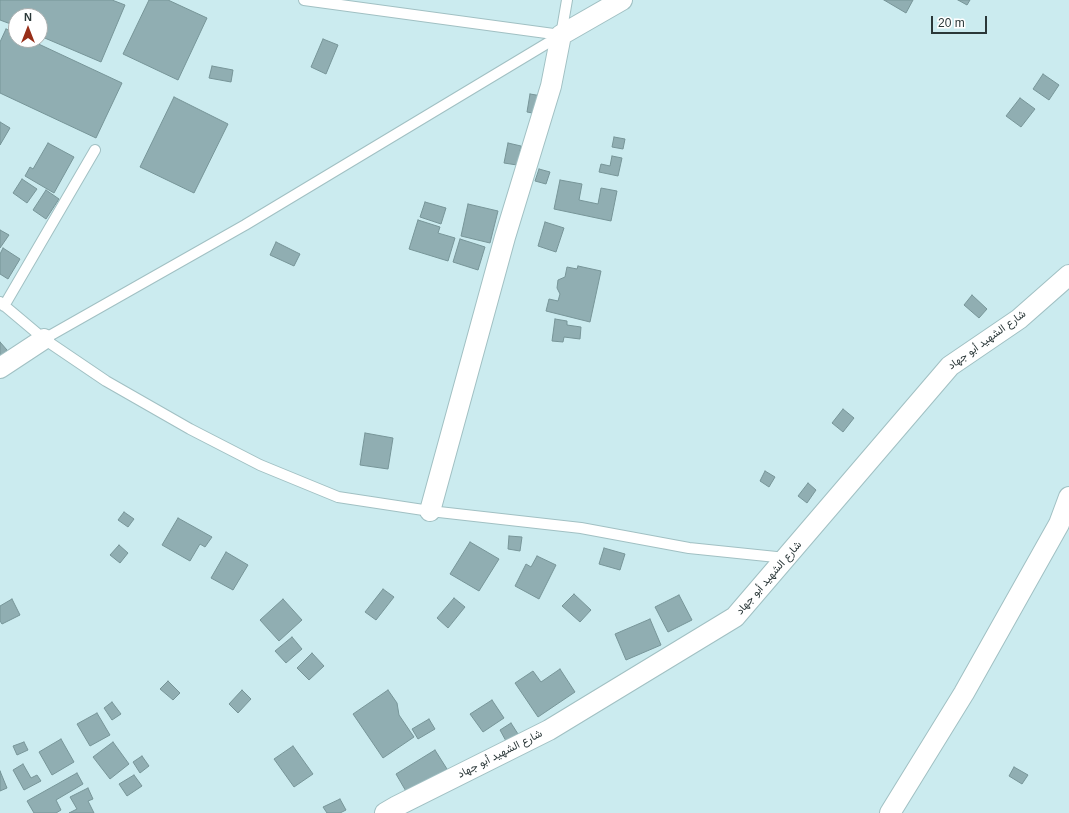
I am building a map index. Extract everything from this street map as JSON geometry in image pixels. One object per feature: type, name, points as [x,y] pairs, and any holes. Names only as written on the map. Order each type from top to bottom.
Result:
[{"type":"street","points":[[430,511],[505,237],[551,86],[561,35],[622,0]]},
{"type":"street","name":"شارع الشهيد أبو جهاد","points":[[385,813],[404,802],[549,730],[735,617],[950,366],[1019,318],[1069,274]]},
{"type":"street","points":[[0,368],[44,339]]},
{"type":"street","points":[[890,813],[964,693],[1065,522],[1069,497]]},
{"type":"lane","points":[[304,0],[561,35]]},
{"type":"lane","points":[[44,339],[245,225],[561,35],[567,0]]},
{"type":"lane","points":[[95,150],[2,304],[44,339],[106,381],[190,429],[260,465],[338,497],[430,511],[581,528],[689,548],[786,558]]},
{"type":"building","points":[[0,0],[112,0],[125,5],[101,62],[48,39],[48,8],[8,8],[8,23],[0,20]]},
{"type":"building","points":[[149,0],[168,0],[207,18],[178,80],[123,54]]},
{"type":"building","points":[[884,0],[913,0],[906,13]]},
{"type":"building","points":[[958,0],[970,0],[967,5]]},
{"type":"building","points":[[6,29],[8,30],[8,48],[47,48],[122,83],[96,138],[0,93],[0,42]]},
{"type":"building","points":[[323,39],[338,45],[326,74],[311,67]]},
{"type":"building","points":[[212,66],[233,70],[231,82],[209,78]]},
{"type":"building","points":[[1043,74],[1059,85],[1049,100],[1033,89]]},
{"type":"building","points":[[530,94],[542,96],[538,114],[527,112]]},
{"type":"building","points":[[174,97],[228,124],[194,193],[140,167]]},
{"type":"building","points":[[1020,98],[1035,109],[1021,127],[1006,116]]},
{"type":"building","points":[[0,122],[10,128],[0,145]]},
{"type":"building","points":[[614,137],[625,139],[623,149],[612,147]]},
{"type":"building","points":[[48,143],[74,157],[54,193],[25,176],[30,167],[33,169]]},
{"type":"building","points":[[508,143],[521,146],[517,165],[504,163]]},
{"type":"building","points":[[612,156],[622,158],[618,176],[599,172],[601,164],[610,166]]},
{"type":"building","points":[[539,169],[550,172],[546,184],[535,181]]},
{"type":"building","points":[[22,179],[37,189],[27,203],[13,193]]},
{"type":"building","points":[[560,180],[582,184],[579,200],[598,204],[601,188],[617,191],[611,221],[554,209]]},
{"type":"building","points":[[46,190],[59,199],[46,219],[33,210]]},
{"type":"building","points":[[425,202],[446,208],[441,224],[420,217]]},
{"type":"building","points":[[468,204],[498,211],[490,243],[461,236]]},
{"type":"building","points":[[418,220],[440,227],[438,233],[455,238],[448,261],[409,249]]},
{"type":"building","points":[[545,222],[564,228],[556,252],[538,246]]},
{"type":"building","points":[[0,230],[9,235],[0,248]]},
{"type":"building","points":[[460,239],[485,247],[478,270],[453,262]]},
{"type":"building","points":[[276,242],[300,254],[294,266],[270,255]]},
{"type":"building","points":[[3,248],[20,259],[8,279],[0,274],[0,254]]},
{"type":"building","points":[[578,266],[601,271],[590,322],[546,311],[549,299],[558,301],[560,294],[557,288],[558,280],[565,277],[567,267],[577,269]]},
{"type":"building","points":[[972,295],[987,309],[979,318],[964,305]]},
{"type":"building","points":[[555,319],[567,321],[567,325],[581,327],[580,339],[564,337],[563,342],[552,341]]},
{"type":"building","points":[[0,342],[7,350],[0,356]]},
{"type":"building","points":[[843,409],[854,418],[843,432],[832,423]]},
{"type":"building","points":[[365,433],[393,438],[388,469],[360,465]]},
{"type":"building","points":[[765,471],[775,477],[769,487],[760,481]]},
{"type":"building","points":[[808,483],[816,490],[807,503],[798,496]]},
{"type":"building","points":[[124,512],[134,519],[128,527],[118,520]]},
{"type":"building","points":[[178,518],[212,537],[205,547],[200,544],[190,561],[162,545]]},
{"type":"building","points":[[509,536],[522,537],[520,551],[508,549]]},
{"type":"building","points":[[470,542],[499,559],[479,591],[450,574]]},
{"type":"building","points":[[119,545],[128,553],[120,563],[110,555]]},
{"type":"building","points":[[604,548],[625,554],[620,570],[599,564]]},
{"type":"building","points":[[226,552],[248,565],[233,590],[211,578]]},
{"type":"building","points":[[537,556],[556,565],[539,599],[515,586],[526,564],[531,567]]},
{"type":"building","points":[[383,589],[394,597],[376,620],[365,612]]},
{"type":"building","points":[[574,594],[591,610],[580,622],[562,606]]},
{"type":"building","points":[[679,595],[692,620],[668,632],[655,607]]},
{"type":"building","points":[[454,598],[465,607],[448,628],[437,618]]},
{"type":"building","points":[[12,599],[20,615],[2,624],[0,621],[0,606]]},
{"type":"building","points":[[283,599],[302,620],[279,641],[260,620]]},
{"type":"building","points":[[650,619],[661,645],[626,660],[615,634]]},
{"type":"building","points":[[292,637],[302,649],[286,663],[275,651]]},
{"type":"building","points":[[312,653],[324,666],[309,680],[297,668]]},
{"type":"building","points":[[560,669],[575,692],[538,717],[515,683],[533,671],[541,682]]},
{"type":"building","points":[[168,681],[180,693],[173,700],[160,689]]},
{"type":"building","points":[[242,690],[251,699],[238,713],[229,704]]},
{"type":"building","points":[[388,690],[397,703],[399,715],[414,737],[383,758],[353,714]]},
{"type":"building","points":[[492,700],[504,718],[483,732],[470,714]]},
{"type":"building","points":[[112,702],[121,714],[112,720],[104,708]]},
{"type":"building","points":[[97,713],[110,735],[90,746],[77,724]]},
{"type":"building","points":[[429,719],[435,729],[418,739],[412,729]]},
{"type":"building","points":[[511,723],[518,734],[506,741],[500,730]]},
{"type":"building","points":[[61,739],[74,762],[52,775],[39,752]]},
{"type":"building","points":[[24,742],[28,750],[17,755],[13,746]]},
{"type":"building","points":[[113,742],[129,764],[110,779],[93,757]]},
{"type":"building","points":[[293,746],[313,774],[294,787],[274,759]]},
{"type":"building","points":[[435,750],[447,769],[407,793],[396,774]]},
{"type":"building","points":[[142,756],[149,766],[140,773],[133,762]]},
{"type":"building","points":[[23,764],[31,778],[37,775],[41,781],[24,790],[13,770]]},
{"type":"building","points":[[1014,767],[1028,775],[1022,784],[1009,776]]},
{"type":"building","points":[[0,771],[7,788],[0,791]]},
{"type":"building","points":[[77,773],[83,784],[56,800],[61,810],[56,813],[34,813],[27,801]]},
{"type":"building","points":[[134,775],[142,786],[127,796],[119,784]]},
{"type":"building","points":[[88,788],[93,799],[88,801],[94,813],[69,813],[77,809],[70,797]]},
{"type":"building","points":[[340,799],[346,810],[340,813],[327,813],[323,807]]}]
